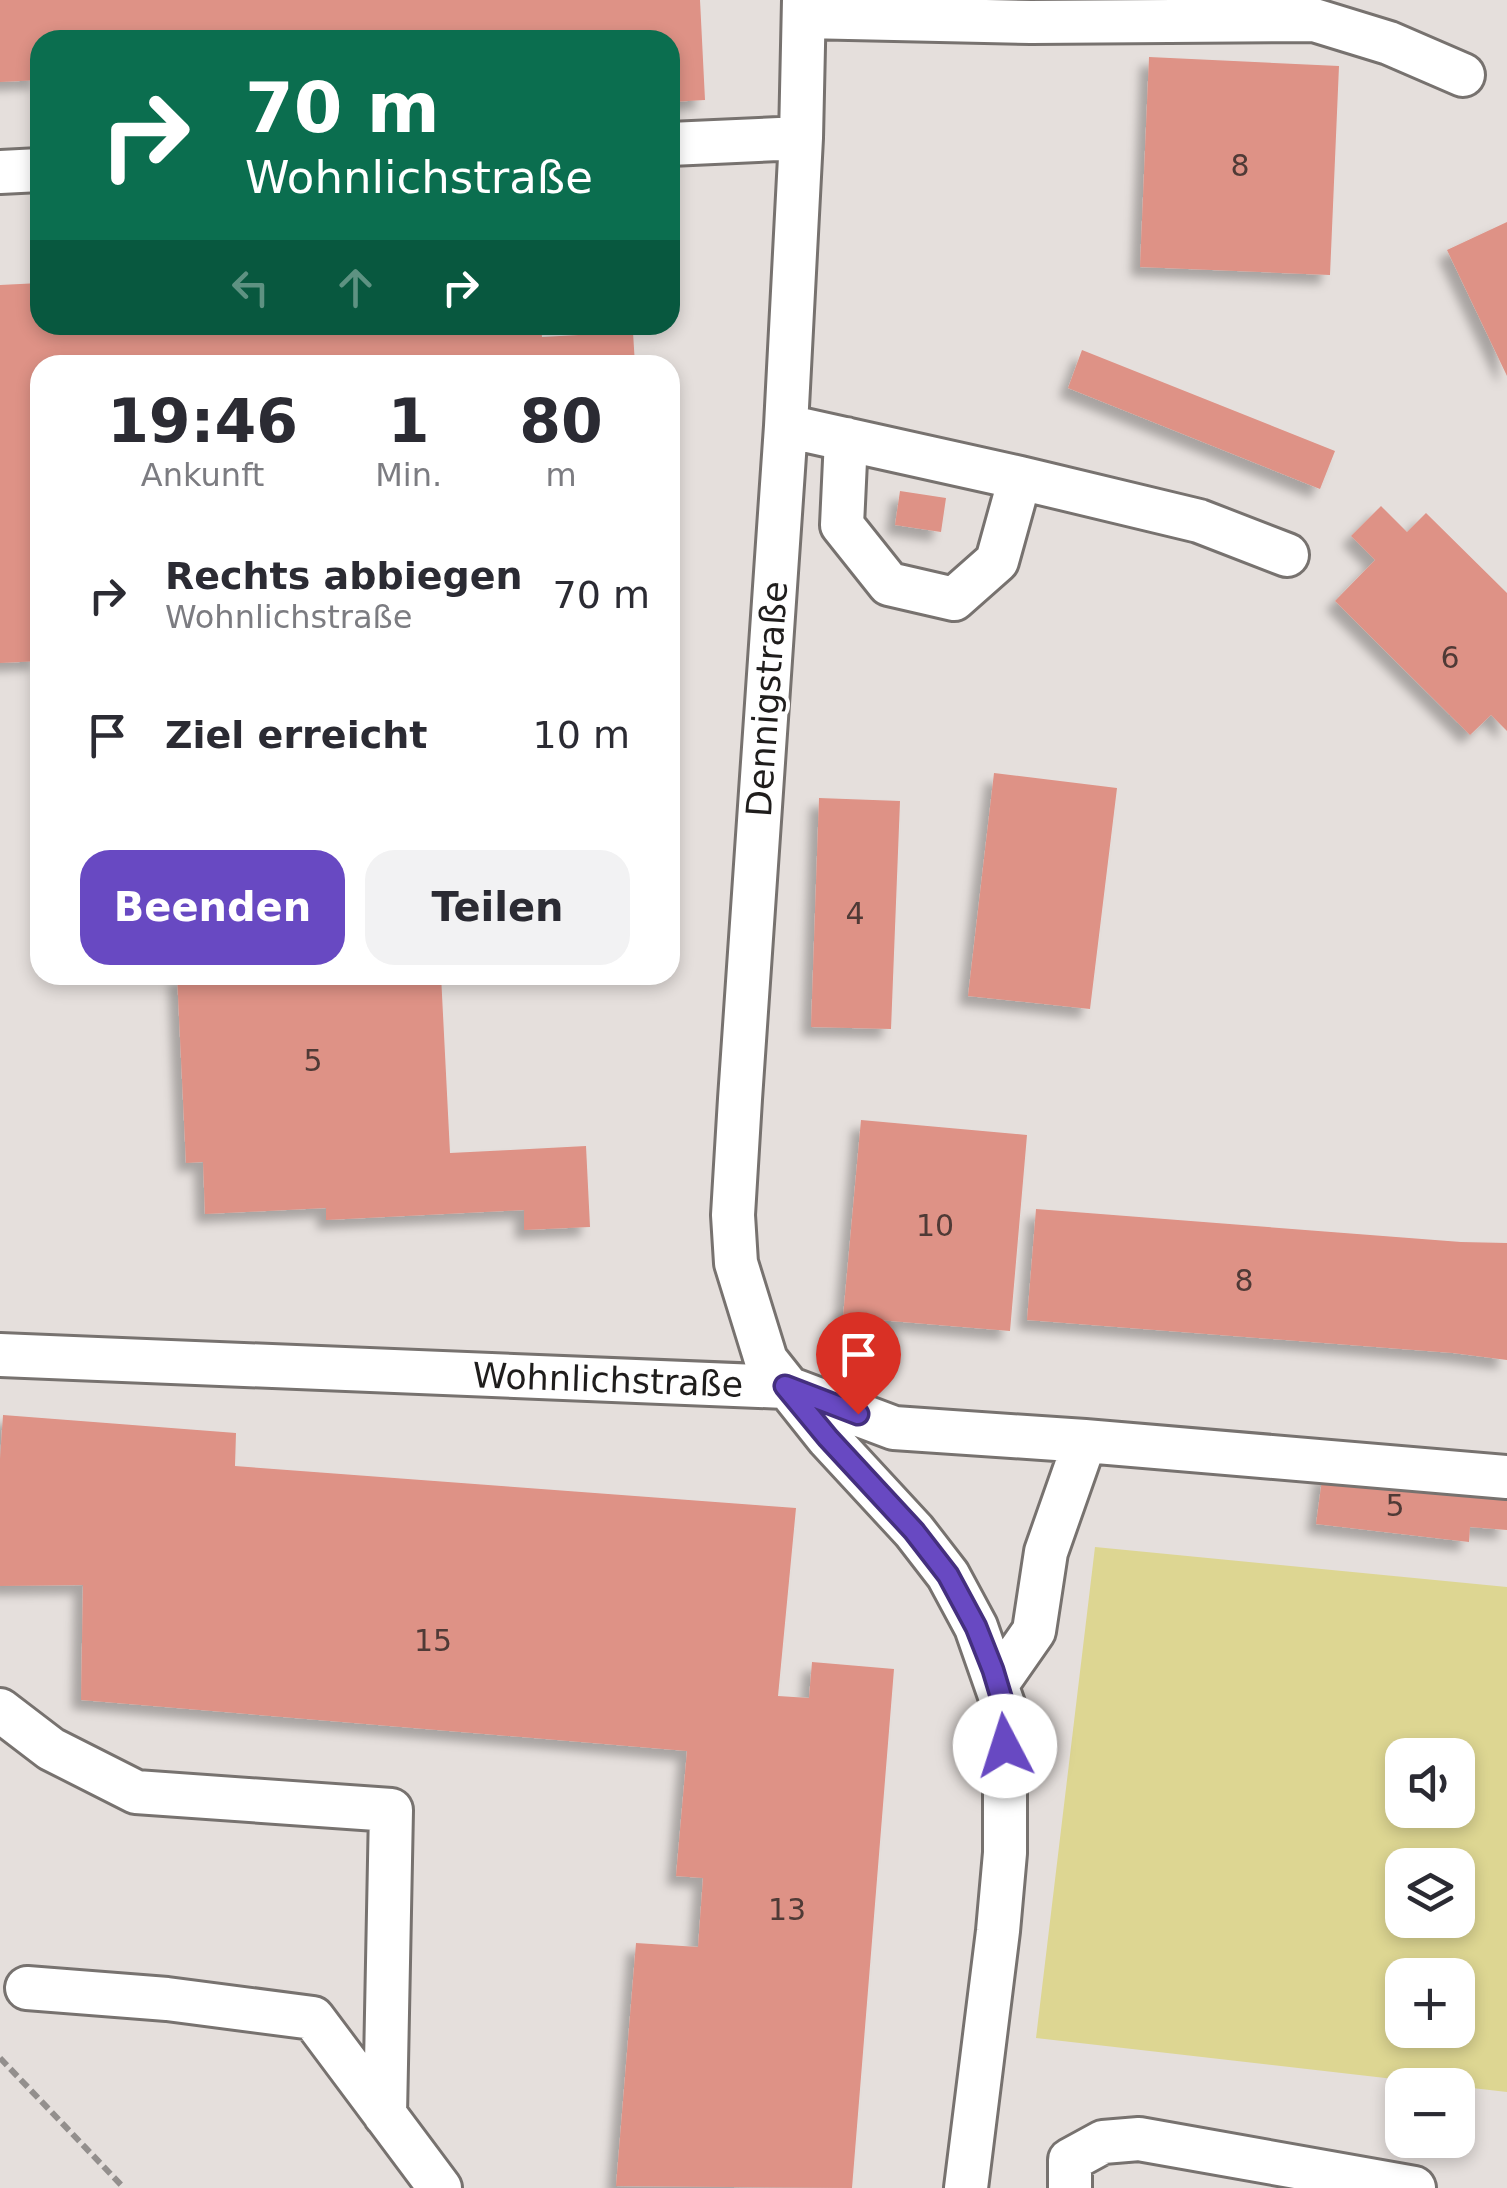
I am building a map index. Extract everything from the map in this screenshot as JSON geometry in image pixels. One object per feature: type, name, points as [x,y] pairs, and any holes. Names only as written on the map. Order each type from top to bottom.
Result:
[{"type":"street","points":[[804,8],[1031,22],[1314,20],[1390,43],[1463,75]]},
{"type":"street","name":"Dennigstraße","points":[[804,8],[786,426],[733,1215],[736,1263],[766,1360],[828,1438],[914,1531],[948,1575],[976,1627],[1005,1710],[1005,1853],[966,2188]]},
{"type":"street","points":[[680,144],[801,138]]},
{"type":"street","points":[[0,172],[30,170]]},
{"type":"street","points":[[786,426],[1199,521],[1288,555]]},
{"type":"street","points":[[846,440],[842,525],[890,584],[954,599],[997,560],[1020,478]]},
{"type":"street","name":"Wohnlichstraße","points":[[0,1355],[785,1386],[894,1428],[1507,1476]]},
{"type":"street","points":[[997,1684],[1034,1631],[1046,1552],[1085,1441]]},
{"type":"street","points":[[0,1710],[51,1749],[136,1792],[391,1810],[385,2115]]},
{"type":"street","points":[[27,1988],[167,1999],[313,2018],[440,2188]]},
{"type":"street","points":[[1070,2188],[1070,2160],[1103,2142],[1139,2138],[1414,2188]]},
{"type":"path","points":[[0,2058],[124,2188]]},
{"type":"shaded area","points":[[1095,1547],[1507,1587],[1507,2092],[1475,2088],[1475,2068],[1385,2068],[1385,2078],[1036,2038]]},
{"type":"building","points":[[0,0],[700,0],[705,100],[680,101],[680,30],[30,30],[30,80],[0,82]]},
{"type":"building","points":[[1149,57],[1339,66],[1330,275],[1140,267]]},
{"type":"building","points":[[1507,222],[1507,376],[1447,250]]},
{"type":"building","points":[[30,284],[30,335],[633,335],[634,355],[30,355],[30,662],[0,663],[0,285]]},
{"type":"building","points":[[1082,350],[1335,451],[1320,489],[1068,388]]},
{"type":"building","points":[[900,491],[946,498],[941,532],[895,525]]},
{"type":"building","points":[[1381,506],[1407,532],[1426,513],[1507,593],[1507,731],[1491,715],[1470,735],[1335,601],[1375,560],[1351,536]]},
{"type":"building","points":[[994,773],[1117,788],[1090,1009],[968,996]]},
{"type":"building","points":[[819,798],[900,801],[891,1029],[811,1027]]},
{"type":"building","points":[[177,985],[442,985],[450,1153],[586,1146],[590,1227],[524,1230],[524,1210],[326,1220],[326,1208],[205,1214],[203,1162],[186,1163]]},
{"type":"building","points":[[861,1120],[1027,1135],[1010,1331],[843,1317]]},
{"type":"building","points":[[1036,1209],[1507,1243],[1507,1360],[1027,1320]]},
{"type":"building","points":[[3,1415],[236,1433],[235,1466],[796,1508],[778,1696],[809,1698],[812,1662],[894,1669],[852,2188],[616,2186],[636,1943],[698,1947],[703,1878],[676,1876],[687,1751],[81,1700],[83,1585],[0,1586]]},
{"type":"building","points":[[1323,1472],[1507,1490],[1507,1530],[1470,1527],[1469,1542],[1316,1524]]},
{"type":"route","points":[[858,1414],[785,1386],[948,1575],[976,1627],[993,1670],[1005,1710],[1005,1746]]}]
